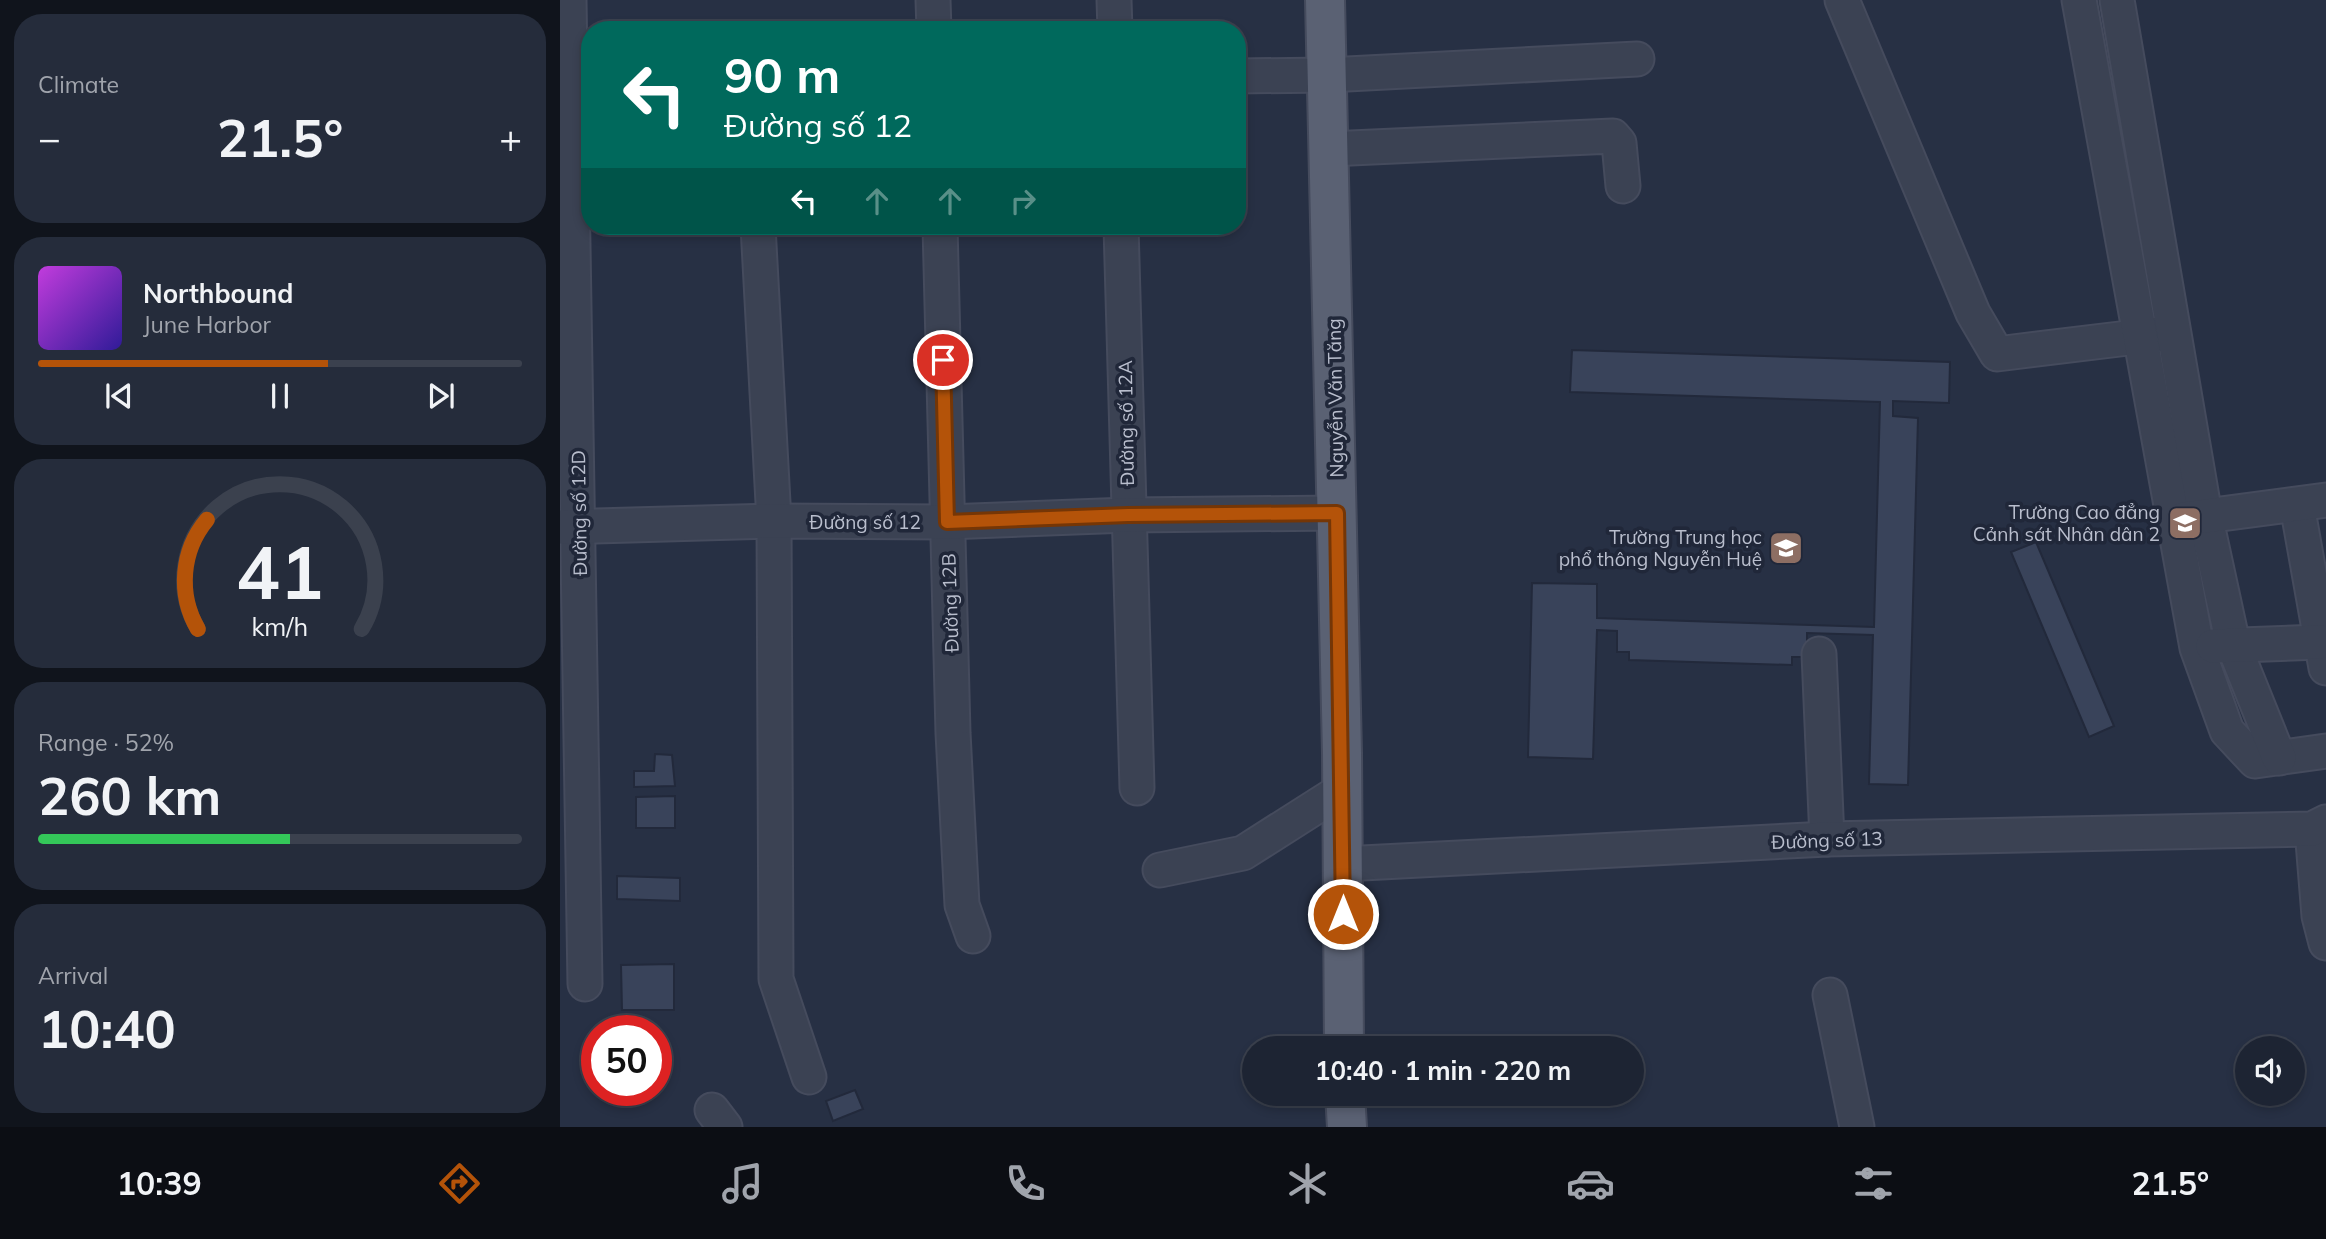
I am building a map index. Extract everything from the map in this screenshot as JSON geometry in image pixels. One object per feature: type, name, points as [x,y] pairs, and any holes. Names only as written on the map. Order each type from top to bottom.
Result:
[{"type":"main road","name":"Nguyễn Văn Tăng","points":[[1325,0],[1337,513],[1344,1036]]},
{"type":"main road","points":[[1346,1106],[1347,1127]]},
{"type":"street","name":"Đường số 12D","points":[[569,0],[573,71],[570,526],[585,984]]},
{"type":"street","points":[[933,0],[934,21]]},
{"type":"street","points":[[1114,0],[1115,21]]},
{"type":"street","points":[[1842,0],[1973,313],[1997,354],[2174,332]]},
{"type":"street","points":[[2080,0],[2140,336],[2189,518],[2233,644],[2279,758]]},
{"type":"street","points":[[2117,0],[2174,332],[2197,648],[2227,731],[2255,761],[2326,751]]},
{"type":"street","points":[[1246,76],[1328,75],[1637,58]]},
{"type":"street","points":[[1329,149],[1613,136],[1619,143],[1623,186]]},
{"type":"street","points":[[758,235],[774,521],[776,979],[809,1077]]},
{"type":"street","name":"Đường 12B","points":[[940,235],[953,733],[962,905],[973,936]]},
{"type":"street","name":"Đường số 12A","points":[[1121,235],[1137,788]]},
{"type":"street","points":[[2189,518],[2311,503],[2323,655],[2233,644],[2197,648]]},
{"type":"street","name":"Đường số 12","points":[[570,526],[774,521],[947,522],[1128,515],[1337,513]]},
{"type":"street","points":[[1819,654],[1827,839]]},
{"type":"street","points":[[1160,870],[1243,853],[1342,790]]},
{"type":"street","points":[[2319,825],[2319,916],[2326,943]]},
{"type":"street","name":"Đường số 13","points":[[1343,864],[1827,839],[2319,825]]},
{"type":"street","points":[[1830,995],[1857,1127]]},
{"type":"building","points":[[1572,350],[1950,362],[1949,403],[1893,401],[1893,416],[1918,418],[1908,785],[1869,784],[1873,635],[1807,633],[1807,657],[1792,657],[1792,665],[1629,660],[1629,652],[1617,652],[1617,631],[1597,630],[1593,759],[1528,757],[1532,583],[1597,584],[1597,618],[1874,627],[1880,402],[1570,392]]},
{"type":"building","points":[[2036,542],[2114,726],[2089,737],[2011,552]]},
{"type":"building","points":[[655,754],[672,755],[675,786],[634,787],[634,771],[654,771]]},
{"type":"building","points":[[675,796],[675,828],[636,828],[636,797]]},
{"type":"building","points":[[617,876],[680,878],[680,901],[617,899]]},
{"type":"building","points":[[674,964],[674,1010],[622,1010],[621,965]]},
{"type":"building","points":[[855,1090],[863,1109],[833,1121],[826,1101]]},
{"type":"place","name":"Trường Cao đẳng Cảnh sát Nhân dân 2","points":[[2185,523]]},
{"type":"place","name":"Trường Trung học phổ thông Nguyễn Huệ","points":[[1786,548]]},
{"type":"route","points":[[943,360],[947,522],[1128,515],[1337,513],[1343,914]]}]
